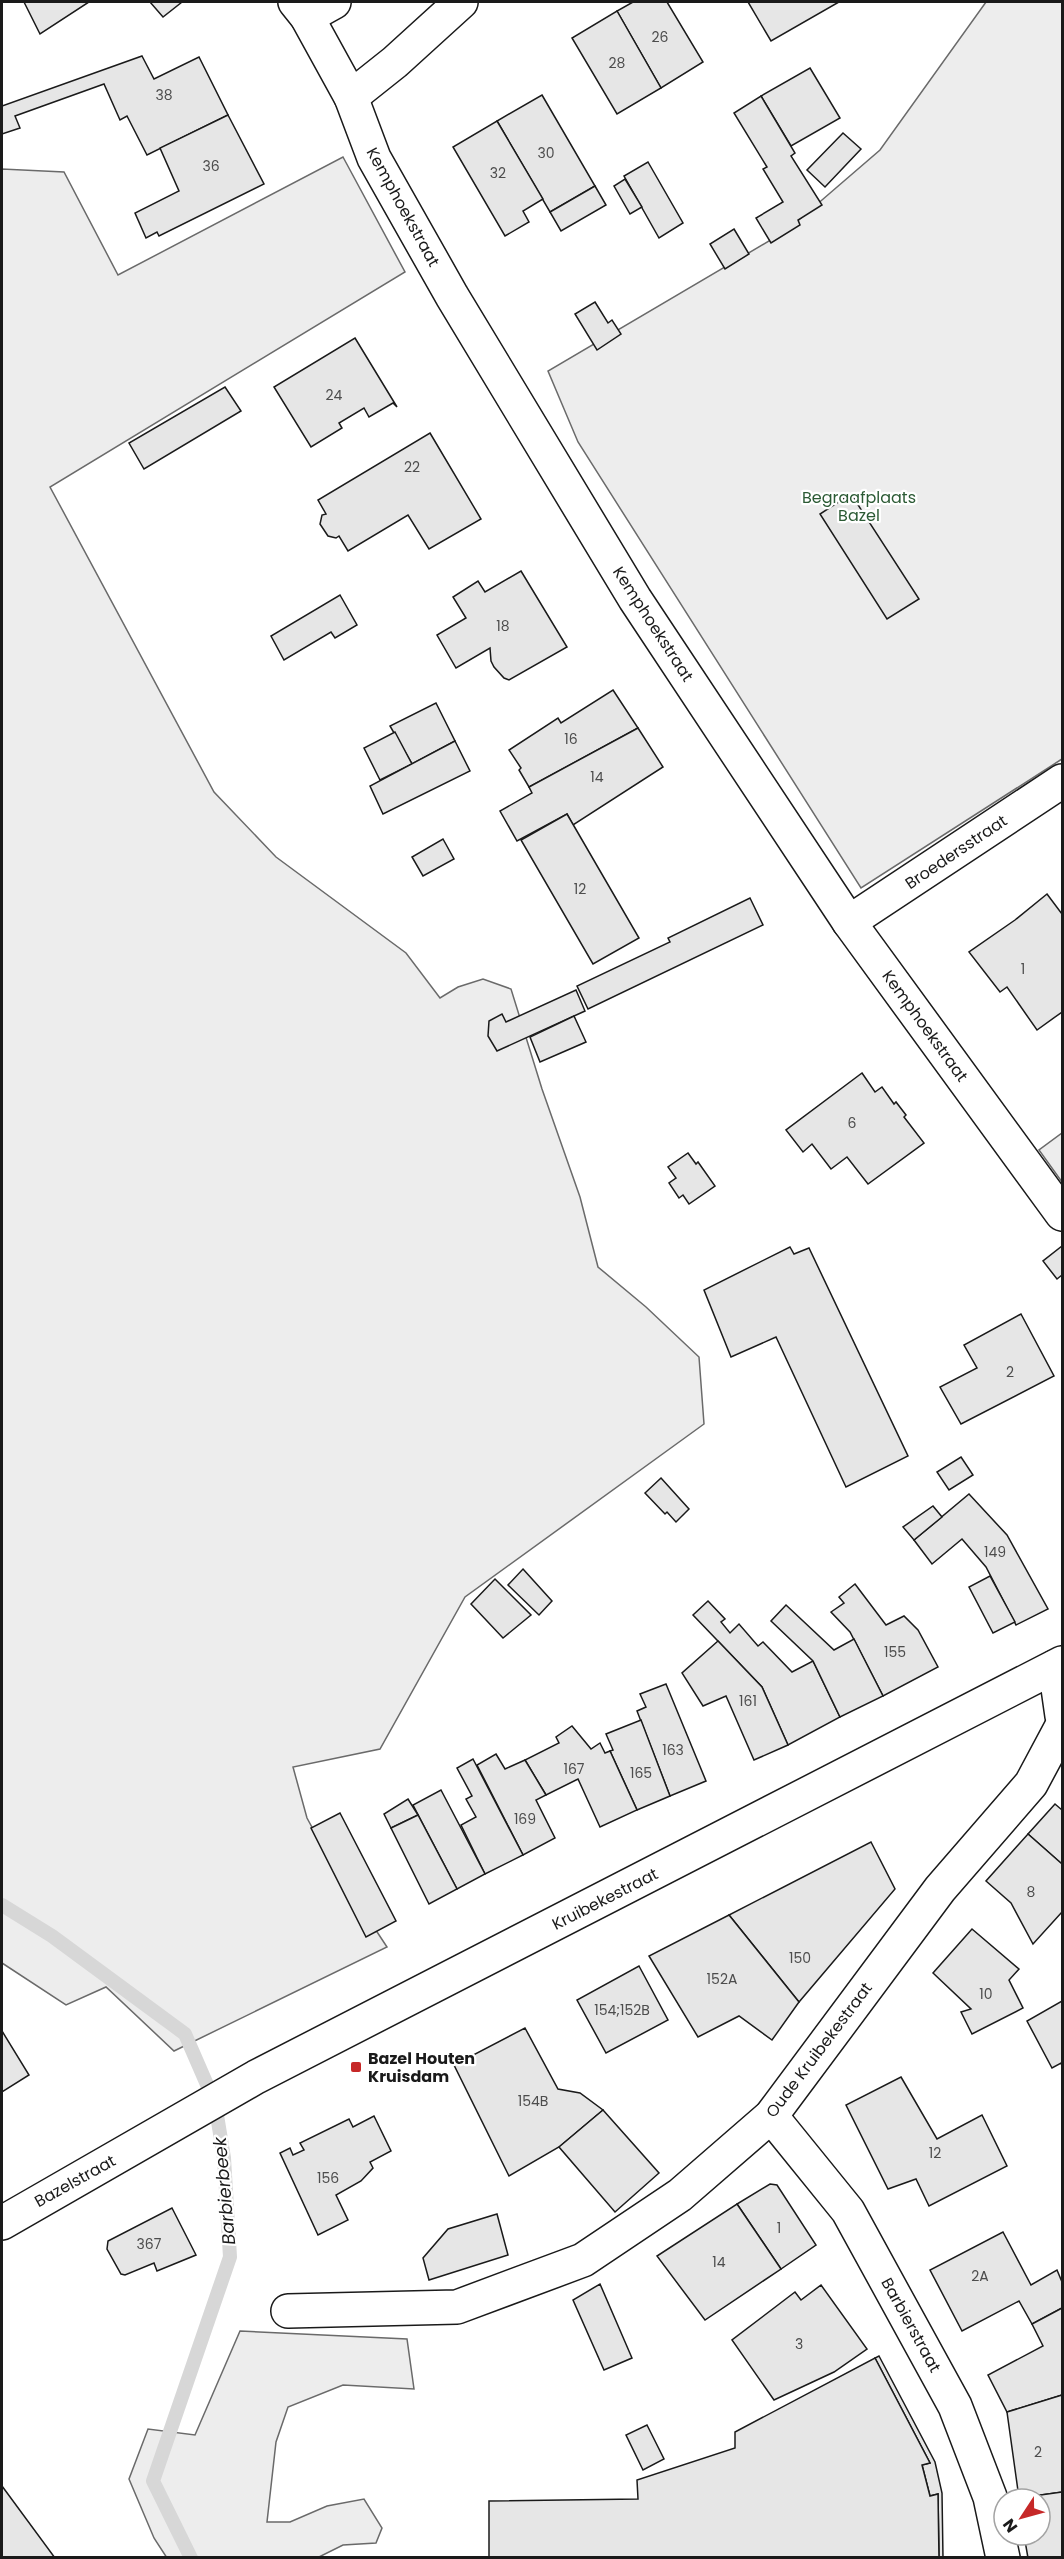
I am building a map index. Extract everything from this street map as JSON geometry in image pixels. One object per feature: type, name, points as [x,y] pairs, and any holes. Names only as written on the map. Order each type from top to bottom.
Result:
[{"type":"street","points":[[351,97],[395,62],[461,2]]},
{"type":"street","name":"Kemphoekstraat","points":[[312,7],[351,97],[374,158],[452,296],[622,579],[849,922],[1062,1214]]},
{"type":"street","name":"Broedersstraat","points":[[849,922],[1062,781]]},
{"type":"street","points":[[1059,1665],[1062,1716]]},
{"type":"street","name":"Kruibekestraat","points":[[150,2139],[256,2077],[1059,1665]]},
{"type":"street","name":"Oude Kruibekestraat","points":[[288,2311],[458,2307],[583,2260],[680,2195],[771,2116],[940,1888],[1031,1784],[1062,1726]]},
{"type":"street","name":"Barbierstraat","points":[[771,2116],[848,2211],[955,2406],[990,2497],[1003,2558]]},
{"type":"street","name":"Bazelstraat","points":[[2,2223],[150,2139]]},
{"type":"shaded area","name":"Begraafplaats Bazel","points":[[986,2],[1062,2],[1062,759],[861,888],[578,442],[548,371],[786,231],[880,150]]},
{"type":"shaded area","points":[[343,157],[405,272],[50,487],[214,792],[276,857],[406,953],[440,998],[458,987],[483,979],[511,989],[542,1089],[580,1197],[598,1267],[646,1307],[699,1357],[704,1424],[465,1597],[380,1749],[293,1767],[307,1818],[331,1862],[387,1947],[174,2051],[106,1987],[66,2005],[2,1963],[2,169],[64,172],[118,275]]},
{"type":"shaded area","points":[[1062,1133],[1062,1182],[1039,1150]]},
{"type":"shaded area","points":[[240,2331],[407,2339],[414,2389],[343,2385],[288,2407],[276,2442],[267,2522],[290,2522],[327,2506],[364,2499],[382,2528],[376,2543],[343,2545],[319,2557],[167,2558],[154,2538],[129,2479],[148,2429],[195,2435]]},
{"type":"building","points":[[24,2],[89,2],[40,34]]},
{"type":"building","points":[[150,2],[182,2],[163,17]]},
{"type":"building","points":[[633,2],[667,2],[703,62],[661,88],[617,11]]},
{"type":"building","points":[[748,2],[839,2],[771,41]]},
{"type":"building","points":[[617,11],[661,88],[617,114],[572,38]]},
{"type":"building","points":[[142,56],[154,79],[199,57],[228,115],[147,155],[127,116],[120,120],[104,84],[15,116],[20,128],[2,134],[2,106]]},
{"type":"building","points":[[810,68],[840,118],[791,146],[761,96]]},
{"type":"building","points":[[542,95],[595,186],[550,212],[497,121]]},
{"type":"building","points":[[761,96],[795,153],[791,156],[822,205],[798,220],[800,225],[771,243],[756,218],[783,202],[763,169],[767,167],[734,113]]},
{"type":"building","points":[[228,115],[264,184],[159,236],[157,232],[146,238],[135,213],[179,191],[160,148]]},
{"type":"building","points":[[497,121],[543,199],[523,211],[529,222],[505,236],[453,147]]},
{"type":"building","points":[[843,133],[861,149],[825,187],[807,170]]},
{"type":"building","points":[[648,162],[683,223],[659,238],[624,176]]},
{"type":"building","points":[[625,179],[642,207],[630,214],[614,186]]},
{"type":"building","points":[[595,186],[606,205],[561,231],[550,212]]},
{"type":"building","points":[[734,229],[749,254],[725,269],[710,244]]},
{"type":"building","points":[[595,302],[608,323],[612,320],[621,334],[597,350],[575,314]]},
{"type":"building","points":[[355,338],[397,407],[393,403],[369,417],[364,408],[339,423],[342,428],[311,447],[274,387]]},
{"type":"building","points":[[225,387],[241,411],[144,469],[129,443]]},
{"type":"building","points":[[430,433],[481,519],[429,549],[408,515],[348,551],[339,536],[336,538],[328,536],[320,524],[322,515],[326,514],[318,500]]},
{"type":"building","points":[[851,494],[919,599],[887,619],[820,514]]},
{"type":"building","points":[[521,571],[567,647],[509,680],[494,667],[490,648],[456,668],[437,635],[466,618],[453,597],[478,581],[485,592]]},
{"type":"building","points":[[340,595],[357,625],[335,638],[331,632],[284,660],[271,636]]},
{"type":"building","points":[[613,690],[638,728],[529,787],[519,770],[521,768],[509,750],[558,718],[561,723]]},
{"type":"building","points":[[436,703],[455,741],[412,764],[390,726]]},
{"type":"building","points":[[638,728],[663,767],[573,825],[567,814],[517,841],[500,811],[532,793],[529,787]]},
{"type":"building","points":[[395,732],[412,764],[380,780],[364,748]]},
{"type":"building","points":[[455,741],[470,771],[383,814],[370,786]]},
{"type":"building","points":[[567,814],[639,938],[593,964],[521,840]]},
{"type":"building","points":[[443,839],[454,859],[423,876],[412,857]]},
{"type":"building","points":[[1047,894],[1062,914],[1062,1012],[1037,1030],[1007,987],[1000,992],[969,952]]},
{"type":"building","points":[[750,898],[763,925],[588,1009],[577,986],[670,942],[668,938]]},
{"type":"building","points":[[576,990],[585,1011],[497,1051],[488,1036],[489,1021],[502,1014],[506,1022]]},
{"type":"building","points":[[574,1016],[586,1042],[540,1062],[530,1037]]},
{"type":"building","points":[[862,1073],[875,1092],[882,1087],[894,1104],[896,1102],[906,1115],[904,1117],[924,1143],[868,1184],[847,1157],[831,1169],[812,1144],[803,1152],[786,1130]]},
{"type":"building","points":[[688,1153],[696,1164],[698,1162],[715,1186],[689,1204],[683,1195],[679,1198],[669,1183],[676,1178],[668,1167]]},
{"type":"building","points":[[1062,1246],[1062,1275],[1057,1279],[1043,1261]]},
{"type":"building","points":[[790,1247],[794,1254],[809,1248],[908,1456],[846,1487],[776,1337],[731,1357],[704,1290]]},
{"type":"building","points":[[1021,1314],[1054,1376],[961,1424],[940,1387],[977,1368],[964,1345]]},
{"type":"building","points":[[961,1457],[973,1475],[949,1490],[937,1472]]},
{"type":"building","points":[[661,1478],[689,1509],[676,1522],[645,1493]]},
{"type":"building","points":[[969,1494],[1007,1535],[1048,1609],[1016,1625],[986,1567],[962,1539],[932,1564],[914,1540]]},
{"type":"building","points":[[933,1506],[942,1517],[914,1540],[903,1527]]},
{"type":"building","points":[[523,1569],[552,1601],[539,1615],[508,1585]]},
{"type":"building","points":[[990,1576],[1015,1622],[993,1633],[969,1587]]},
{"type":"building","points":[[495,1579],[531,1615],[503,1638],[471,1604]]},
{"type":"building","points":[[855,1584],[886,1625],[904,1616],[918,1630],[938,1667],[883,1696],[850,1632],[831,1612],[844,1603],[839,1597]]},
{"type":"building","points":[[708,1601],[725,1619],[721,1622],[730,1633],[739,1624],[758,1646],[763,1642],[792,1672],[813,1661],[840,1717],[788,1745],[762,1687],[693,1615]]},
{"type":"building","points":[[786,1605],[834,1650],[854,1639],[883,1696],[840,1717],[813,1661],[771,1621]]},
{"type":"building","points":[[718,1641],[762,1687],[788,1745],[754,1760],[726,1696],[703,1706],[682,1673]]},
{"type":"building","points":[[666,1684],[706,1781],[670,1796],[637,1711],[646,1707],[640,1694]]},
{"type":"building","points":[[641,1720],[670,1796],[637,1810],[610,1751],[613,1750],[606,1734]]},
{"type":"building","points":[[572,1726],[591,1749],[600,1743],[605,1753],[610,1751],[637,1810],[600,1827],[578,1779],[546,1795],[525,1760],[559,1743],[556,1737]]},
{"type":"building","points":[[496,1754],[505,1769],[525,1760],[546,1795],[536,1800],[555,1838],[523,1855],[477,1765]]},
{"type":"building","points":[[473,1759],[523,1855],[485,1874],[461,1825],[476,1817],[466,1799],[472,1796],[457,1768]]},
{"type":"building","points":[[441,1790],[485,1874],[457,1889],[413,1805]]},
{"type":"building","points":[[408,1799],[418,1815],[391,1828],[384,1814]]},
{"type":"building","points":[[1055,1804],[1062,1810],[1062,1864],[1028,1834]]},
{"type":"building","points":[[340,1813],[396,1921],[366,1937],[311,1828]]},
{"type":"building","points":[[418,1815],[457,1889],[429,1904],[391,1828]]},
{"type":"building","points":[[1028,1834],[1062,1864],[1062,1912],[1033,1944],[1011,1903],[986,1881]]},
{"type":"building","points":[[871,1842],[895,1889],[799,2002],[729,1915]]},
{"type":"building","points":[[729,1915],[799,2002],[772,2040],[739,2016],[698,2037],[649,1956]]},
{"type":"building","points":[[972,1929],[1019,1969],[1009,1980],[1023,2008],[972,2034],[961,2012],[971,2009],[933,1973]]},
{"type":"building","points":[[639,1966],[668,2020],[606,2053],[577,2000]]},
{"type":"building","points":[[1062,2001],[1062,2066],[1061,2063],[1052,2068],[1027,2021]]},
{"type":"building","points":[[525,2028],[558,2089],[580,2093],[603,2110],[559,2147],[509,2176],[454,2065]]},
{"type":"building","points":[[2,2031],[29,2075],[2,2092]]},
{"type":"building","points":[[901,2077],[937,2139],[982,2115],[1007,2166],[929,2206],[916,2179],[888,2189],[846,2105]]},
{"type":"building","points":[[603,2110],[659,2173],[615,2212],[559,2147]]},
{"type":"building","points":[[374,2116],[391,2151],[370,2162],[373,2168],[361,2181],[336,2195],[348,2220],[318,2235],[280,2153],[290,2148],[293,2155],[304,2150],[300,2143],[349,2119],[353,2127]]},
{"type":"building","points":[[770,2184],[777,2185],[816,2245],[781,2269],[737,2204]]},
{"type":"building","points":[[737,2204],[781,2269],[705,2320],[657,2256]]},
{"type":"building","points":[[172,2208],[196,2255],[157,2271],[154,2263],[125,2275],[121,2274],[107,2249],[108,2241]]},
{"type":"building","points":[[497,2214],[508,2255],[429,2280],[423,2258],[448,2229]]},
{"type":"building","points":[[1003,2232],[1031,2285],[1057,2270],[1062,2282],[1062,2308],[1032,2324],[1019,2301],[962,2331],[930,2270]]},
{"type":"building","points":[[600,2284],[632,2358],[604,2370],[573,2300]]},
{"type":"building","points":[[821,2285],[867,2349],[834,2372],[774,2400],[732,2340],[795,2292],[801,2300]]},
{"type":"building","points":[[1062,2308],[1062,2395],[1007,2412],[988,2375],[1043,2346],[1032,2324]]},
{"type":"building","points":[[879,2356],[935,2462],[942,2493],[943,2558],[939,2558],[938,2494],[930,2496],[922,2465],[930,2463],[875,2358]]},
{"type":"building","points":[[875,2358],[930,2463],[922,2465],[930,2496],[938,2494],[939,2558],[489,2558],[489,2501],[638,2499],[637,2480],[735,2448],[735,2432]]},
{"type":"building","points":[[1062,2395],[1062,2492],[1052,2493],[1052,2487],[1017,2487],[1007,2412]]},
{"type":"building","points":[[647,2425],[664,2459],[643,2470],[626,2435]]},
{"type":"building","points":[[2,2486],[55,2558],[2,2558]]},
{"type":"building","points":[[1062,2492],[1062,2558],[1028,2558],[1026,2547],[1052,2547],[1052,2493]]},
{"type":"waterway","name":"Barbierbeek","points":[[2,1905],[52,1936],[185,2034],[215,2103],[224,2158],[230,2257],[153,2481],[191,2558]]},
{"type":"place","name":"Bazel Houten Kruisdam","points":[[356,2067]]}]
